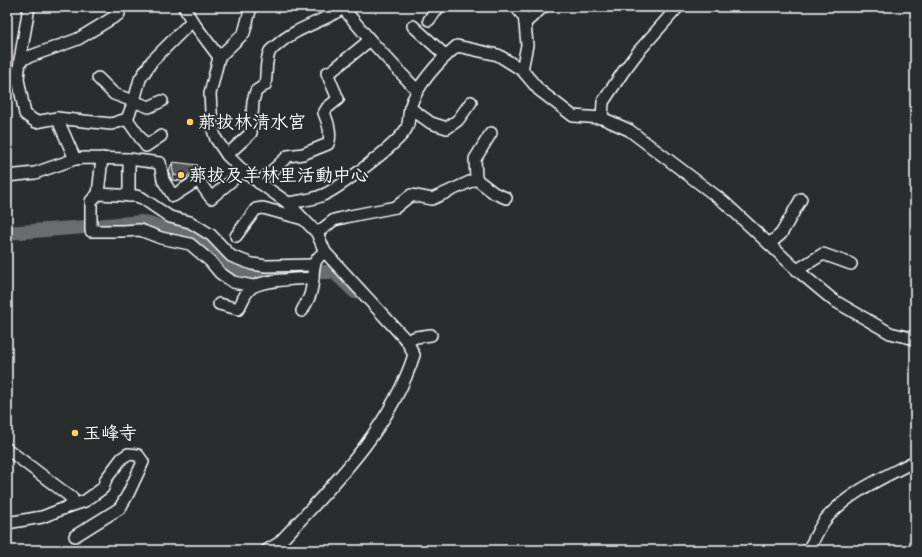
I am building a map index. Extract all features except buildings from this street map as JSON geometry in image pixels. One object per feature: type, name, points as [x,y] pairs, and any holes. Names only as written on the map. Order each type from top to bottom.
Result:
[{"type":"street","points":[[29,7],[18,79],[25,114],[36,122],[57,118],[111,124],[127,119]]},
{"type":"street","points":[[20,60],[78,39],[119,14],[115,7]]},
{"type":"street","points":[[184,7],[192,21],[219,57]]},
{"type":"street","points":[[251,7],[244,33],[219,57],[210,94],[212,127],[216,139],[227,155],[243,171],[288,203],[317,233],[325,252],[407,341],[414,355],[408,375],[374,434],[351,465],[279,543],[268,550]]},
{"type":"street","points":[[429,20],[439,7]]},
{"type":"street","points":[[516,7],[524,17],[525,23],[527,45],[522,70]]},
{"type":"street","points":[[525,23],[543,7]]},
{"type":"street","points":[[602,118],[603,102],[623,72],[638,52],[678,7]]},
{"type":"street","points":[[227,155],[251,133],[253,102],[256,91],[265,85],[267,76],[267,61],[270,51],[285,37],[327,18],[344,8],[370,40],[412,85],[418,89]]},
{"type":"street","points":[[127,119],[140,79],[152,61],[192,21]]},
{"type":"street","points":[[413,26],[446,56]]},
{"type":"street","points":[[259,183],[288,156],[303,154],[328,144],[330,138],[328,122],[324,113],[327,108],[338,99],[327,73],[333,70],[370,40]]},
{"type":"street","points":[[288,203],[323,195],[351,177],[401,137],[407,128],[410,108],[418,89],[446,56],[457,46],[498,55],[522,70],[539,90],[573,116],[602,118],[629,130],[724,202],[797,270],[833,300],[890,333],[915,339]]},
{"type":"street","points":[[98,78],[114,94],[149,107],[162,101]]},
{"type":"street","points":[[410,108],[431,123],[447,128],[458,120],[471,102]]},
{"type":"street","points":[[57,118],[75,159]]},
{"type":"street","points":[[127,119],[146,146],[161,136]]},
{"type":"street","points":[[491,133],[475,159],[476,179],[494,193],[506,198]]},
{"type":"street","points":[[102,158],[98,194],[91,201],[91,231],[140,230],[160,238],[190,244],[210,261],[220,273],[233,282],[253,286]]},
{"type":"street","points":[[7,176],[35,173],[75,159],[129,159],[160,163],[163,180],[173,196],[198,180],[212,198],[243,171]]},
{"type":"street","points":[[129,159],[129,196]]},
{"type":"street","points":[[317,233],[334,220],[396,207],[411,195],[432,199],[476,179]]},
{"type":"street","points":[[98,194],[136,196],[142,198],[170,217],[190,222],[211,235],[231,256],[252,264],[266,266],[314,265]]},
{"type":"street","points":[[769,244],[781,234],[801,200]]},
{"type":"street","points":[[236,236],[256,209],[263,208],[303,219]]},
{"type":"street","points":[[302,311],[311,292],[314,265],[319,256],[325,252]]},
{"type":"street","points":[[797,270],[823,254],[850,264]]},
{"type":"street","points":[[219,304],[238,309],[253,286],[262,283],[313,278]]},
{"type":"street","points":[[407,341],[416,337],[432,335]]},
{"type":"street","points":[[7,449],[72,498],[70,506]]},
{"type":"street","points":[[7,522],[42,517],[85,501],[103,488],[106,479],[122,458],[128,454],[138,455],[143,462],[120,508],[75,536]]},
{"type":"street","points":[[808,550],[824,521],[844,501],[915,461]]},
{"type":"waterway","points":[[95,226],[142,222],[197,238],[233,272],[256,275],[307,273]]},
{"type":"waterway","points":[[7,233],[85,227]]},
{"type":"waterway","points":[[320,272],[334,272],[355,292]]},
{"type":"waterway","points":[[373,312],[406,349]]},
{"type":"place","name":"𦰡拔林清水宮","points":[[190,122]]},
{"type":"place","name":"𦰡拔及羊林里活動中心","points":[[181,175]]},
{"type":"place","name":"玉峰寺","points":[[75,433]]}]
